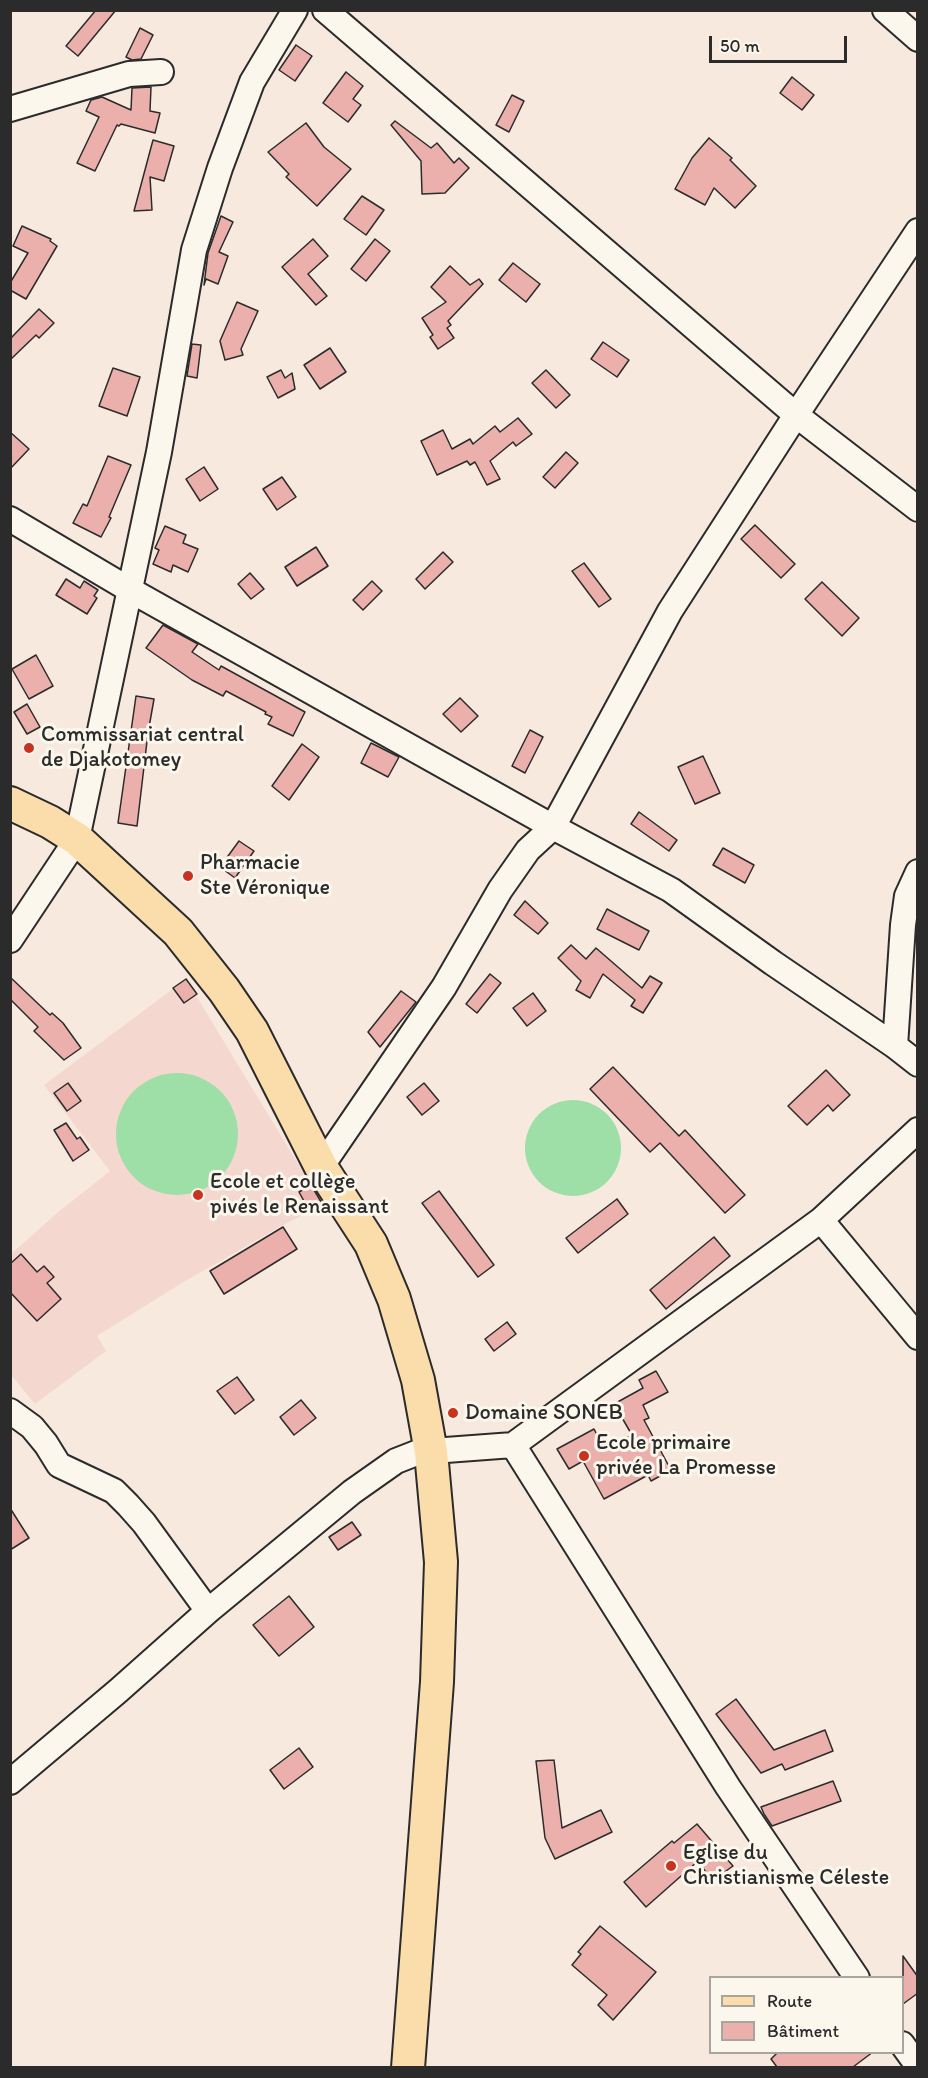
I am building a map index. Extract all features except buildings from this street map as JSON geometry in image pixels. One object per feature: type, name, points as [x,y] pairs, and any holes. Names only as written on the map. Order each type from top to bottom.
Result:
[{"type":"main road","points":[[10,803],[50,822],[77,839],[178,932],[224,990],[252,1031],[321,1167],[371,1244],[394,1299],[418,1380],[431,1452],[441,1562],[437,1682],[408,2067]]},
{"type":"street","points":[[10,940],[77,839],[159,452],[194,250],[220,168],[252,82],[295,10]]},
{"type":"street","points":[[325,10],[796,415],[918,509]]},
{"type":"street","points":[[885,10],[918,39]]},
{"type":"street","points":[[10,109],[129,74],[161,72]]},
{"type":"street","points":[[321,1167],[444,987],[500,890],[528,850],[553,827],[670,611],[918,231]]},
{"type":"street","points":[[10,519],[130,590],[553,827],[671,890],[918,1064]]},
{"type":"street","points":[[895,1046],[903,925],[907,896],[918,872]]},
{"type":"street","points":[[10,1782],[208,1611],[352,1492],[396,1461],[419,1452],[513,1445],[821,1220],[918,1130]]},
{"type":"street","points":[[821,1220],[918,1337]]},
{"type":"street","points":[[10,1412],[32,1427],[59,1464],[114,1491],[128,1505],[144,1523],[208,1611]]},
{"type":"street","points":[[513,1445],[728,1787],[857,1976]]},
{"type":"street","points":[[904,2045],[918,2066]]},
{"type":"shaded area","name":"Ecole et collège pivés le Renaissant","points":[[186,979],[323,1205],[182,1283],[97,1336],[106,1351],[35,1404],[11,1375],[10,1255],[57,1213],[110,1171],[44,1085]]},
{"type":"green space","points":[[177,1073],[200,1078],[220,1091],[233,1111],[238,1134],[233,1157],[220,1177],[200,1190],[177,1195],[154,1190],[134,1177],[121,1157],[116,1134],[121,1111],[134,1091],[154,1078]]},
{"type":"green space","points":[[573,1100],[592,1103],[607,1114],[618,1129],[621,1148],[618,1167],[607,1182],[592,1193],[573,1196],[554,1193],[539,1182],[528,1167],[525,1148],[528,1129],[539,1114],[554,1103]]},
{"type":"place","name":"Commissariat central de Djakotomey","points":[[29,748]]},
{"type":"place","name":"Pharmacie Ste Véronique","points":[[188,876]]},
{"type":"place","name":"Ecole et collège pivés le Renaissant","points":[[198,1195]]},
{"type":"place","name":"Domaine SONEB","points":[[453,1413]]},
{"type":"place","name":"Ecole primaire privée La Promesse","points":[[584,1456]]},
{"type":"place","name":"Eglise du Christianisme Céleste","points":[[671,1866]]}]
